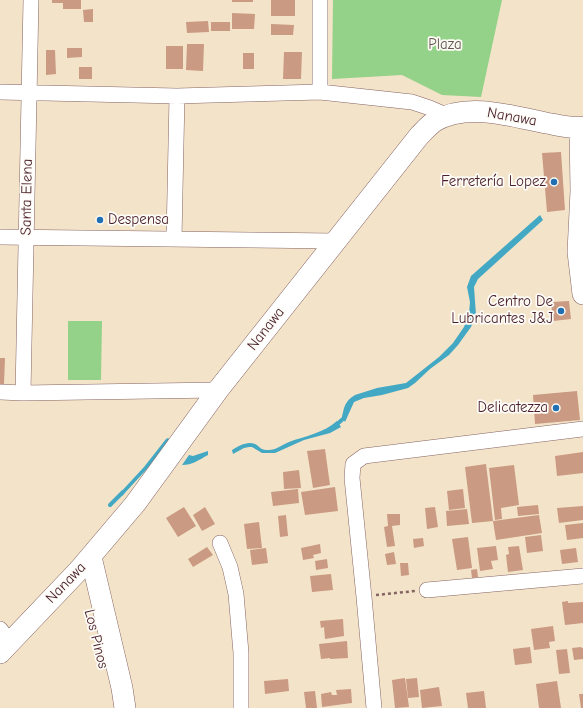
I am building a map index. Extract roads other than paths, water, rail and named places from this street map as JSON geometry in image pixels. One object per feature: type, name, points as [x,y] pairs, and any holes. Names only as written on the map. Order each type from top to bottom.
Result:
[{"type":"main road","name":"Nanawa","points":[[3,641],[85,564],[135,504],[218,390],[419,136],[433,122],[446,115],[466,112],[488,112],[564,126],[582,127]]},
{"type":"main road","points":[[582,127],[578,252],[583,294]]},
{"type":"main road","points":[[85,564],[122,688],[125,708]]},
{"type":"main road","name":"Los Pinos","points":[[85,564],[109,690],[111,708]]},
{"type":"street","name":"Santa Elena","points":[[23,393],[31,0]]},
{"type":"street","points":[[320,0],[320,92]]},
{"type":"street","points":[[0,92],[177,96],[320,92],[412,102],[446,115]]},
{"type":"street","points":[[174,239],[177,96]]},
{"type":"street","points":[[0,237],[335,241]]},
{"type":"street","points":[[0,392],[23,393],[218,390]]},
{"type":"street","points":[[374,708],[352,478],[353,464],[364,456],[583,429]]},
{"type":"street","points":[[220,543],[230,567],[236,594],[240,653],[241,708]]},
{"type":"street","points":[[427,590],[583,576]]},
{"type":"water","points":[[540,215],[543,220],[478,279],[474,287],[476,315],[471,327],[449,355],[408,388],[364,398],[354,402],[345,422],[342,417],[343,410],[347,402],[352,397],[377,388],[406,383],[439,357],[453,343],[464,327],[469,314],[470,302],[467,287],[471,276]]},
{"type":"water","points":[[337,421],[341,427],[330,433],[304,440],[275,453],[262,453],[252,447],[249,447],[233,454],[232,450],[243,444],[249,443],[255,444],[264,450],[276,449],[289,442],[320,431]]},
{"type":"water","points":[[168,438],[170,440],[147,469],[122,496],[119,494],[144,467]]},
{"type":"water","points":[[208,451],[208,455],[189,464],[182,465],[189,455],[193,456]]},
{"type":"waterway","points":[[335,426],[344,418],[345,415]]},
{"type":"waterway","points":[[110,505],[123,492]]},
{"type":"place","name":"Ferretería Lopez","points":[[554,182]]},
{"type":"place","name":"Despensa","points":[[100,220]]},
{"type":"place","name":"Centro De Lubricantes J&J","points":[[561,311]]},
{"type":"place","name":"Delicatezza","points":[[556,408]]},
{"type":"park label","name":"Plaza","points":[[445,45]]}]
